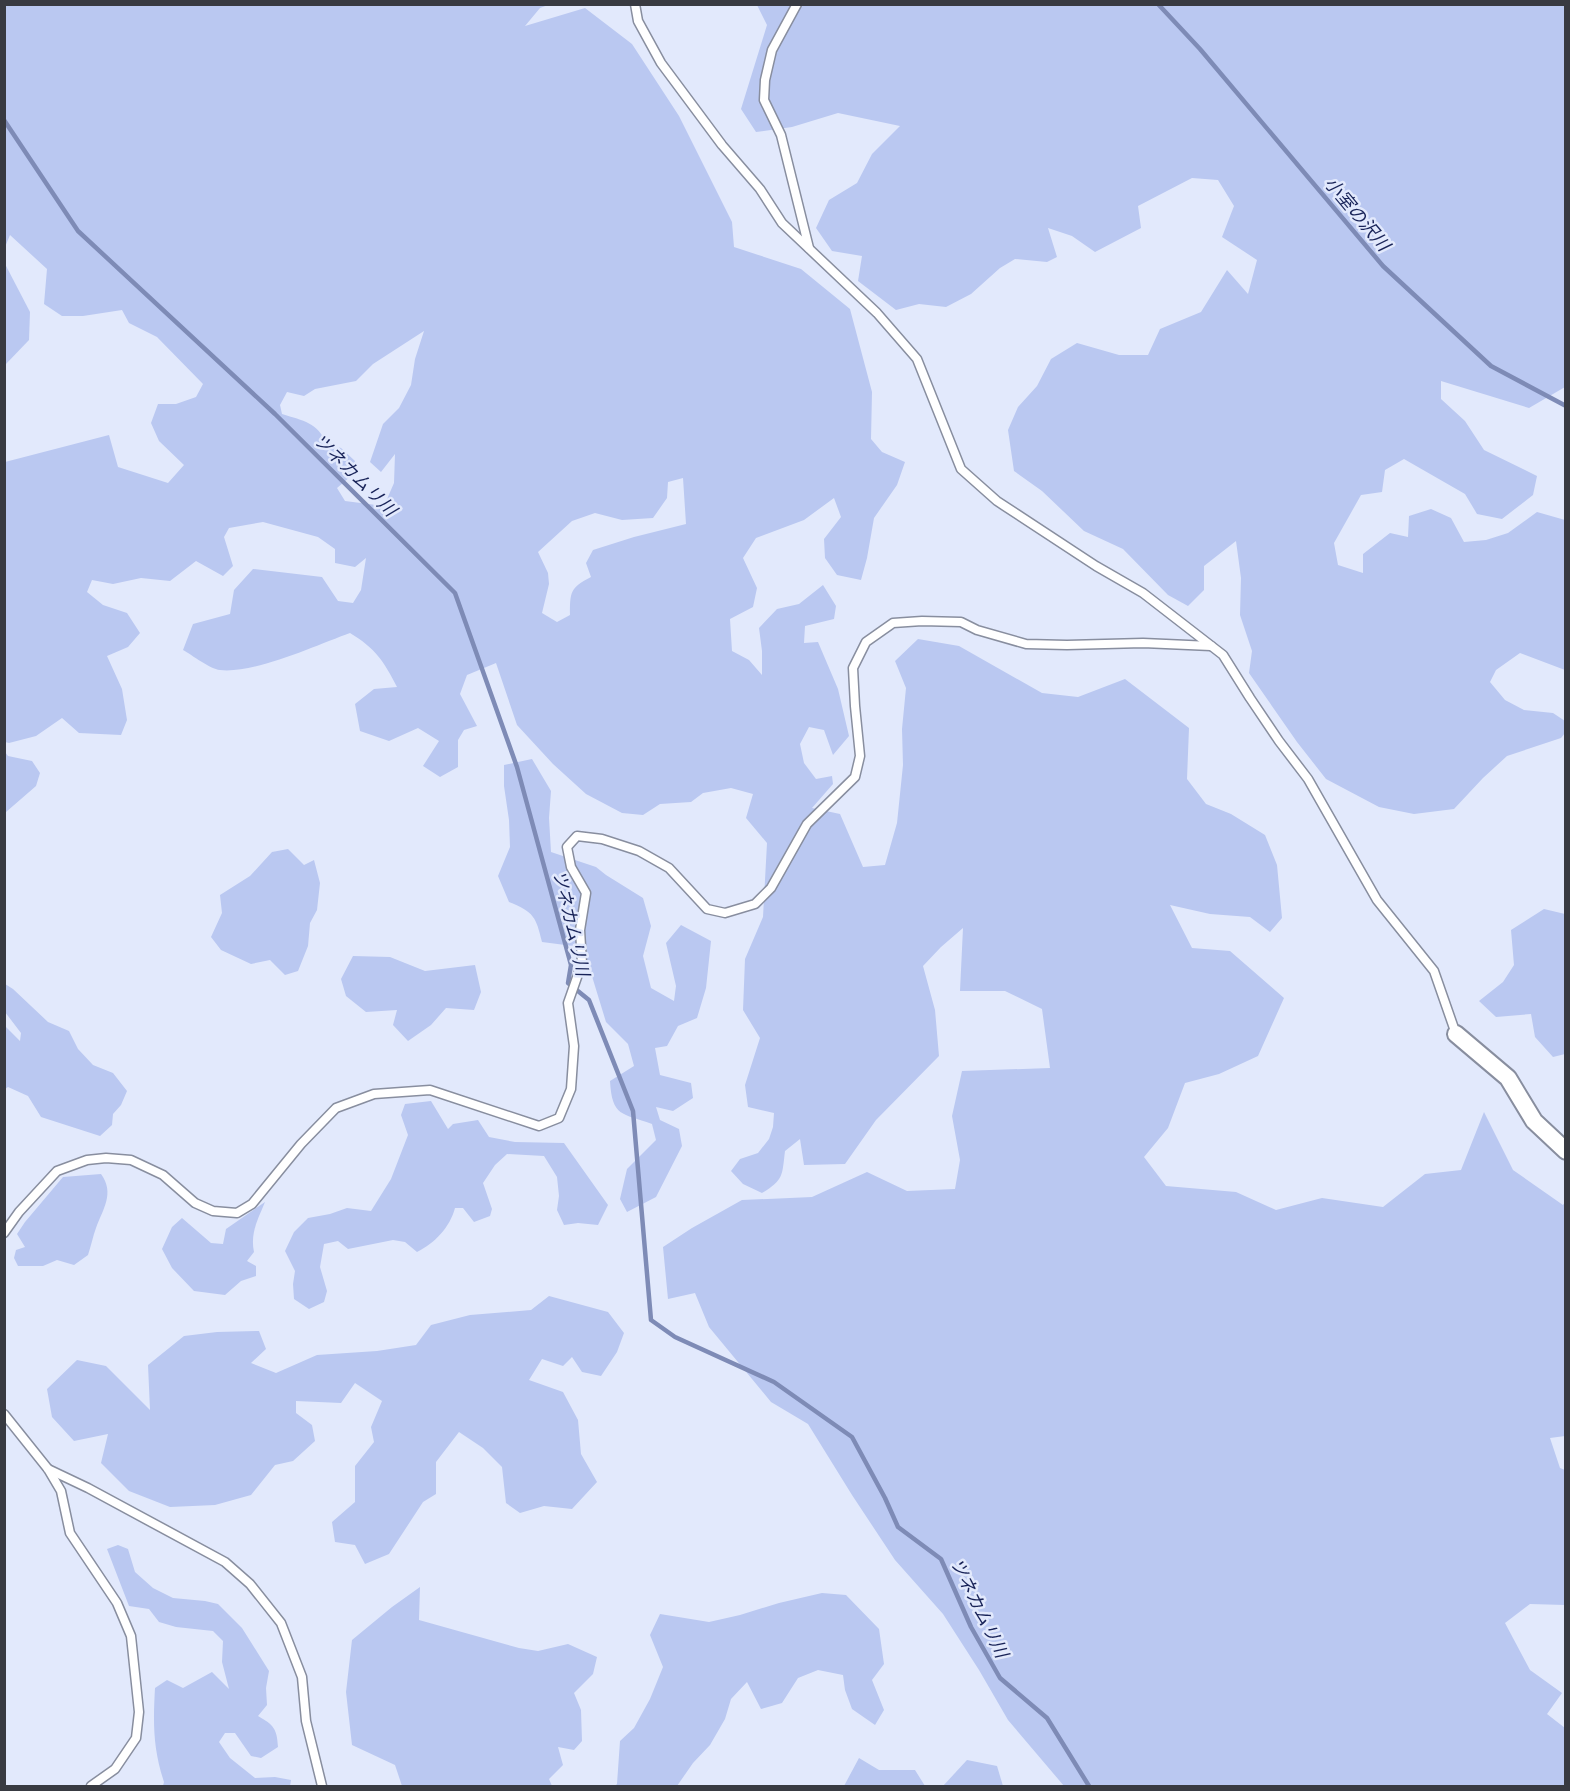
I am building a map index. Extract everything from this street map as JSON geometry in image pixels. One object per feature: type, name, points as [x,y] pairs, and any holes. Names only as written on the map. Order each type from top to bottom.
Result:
[{"type":"street","points":[[1456,1034],[1508,1078],[1534,1121],[1566,1151]]},
{"type":"lane","points":[[635,4],[638,21],[661,63],[722,145],[760,189],[782,224],[877,313],[917,359],[961,469],[997,501],[1096,566],[1143,593],[1223,655],[1261,715],[1308,779],[1377,900],[1434,971],[1456,1034]]},
{"type":"lane","points":[[797,4],[772,50],[765,80],[764,100],[781,135],[809,249]]},
{"type":"lane","points":[[4,1233],[19,1212],[57,1171],[87,1160],[106,1158],[131,1160],[163,1175],[195,1203],[213,1211],[237,1213],[252,1204],[302,1144],[336,1108],[374,1094],[430,1090],[539,1126],[559,1118],[571,1089],[573,1046],[568,1003],[582,963],[580,930],[586,892],[571,867],[567,847],[577,836],[602,839],[639,851],[669,868],[707,909],[725,913],[755,904],[771,888],[807,824],[855,777],[860,756],[853,668],[866,642],[892,623],[961,622],[977,630],[1026,644],[1143,643],[1211,646]]},
{"type":"lane","points":[[4,1414],[48,1469],[61,1491],[70,1533],[117,1603],[131,1636],[139,1712],[136,1738],[116,1769],[92,1786]]},
{"type":"lane","points":[[48,1469],[225,1562],[250,1584],[281,1623],[302,1677],[306,1721],[322,1786]]},
{"type":"shaded area","points":[[5,5],[548,5],[540,8],[525,26],[585,8],[632,44],[679,116],[732,222],[734,247],[801,269],[850,309],[872,392],[871,439],[882,452],[905,462],[897,485],[874,518],[861,580],[837,575],[825,558],[824,539],[841,517],[834,498],[804,520],[756,538],[743,558],[757,588],[753,607],[730,619],[732,651],[749,660],[762,675],[759,628],[777,609],[799,604],[823,585],[836,606],[834,619],[805,626],[804,643],[818,642],[838,689],[849,736],[833,755],[824,730],[809,727],[800,744],[804,763],[816,779],[832,776],[833,784],[812,808],[840,814],[863,867],[885,865],[897,823],[903,765],[902,729],[906,688],[895,661],[918,639],[959,646],[1042,693],[1078,697],[1125,679],[1189,728],[1187,779],[1206,804],[1231,814],[1265,835],[1277,865],[1282,918],[1270,932],[1250,917],[1210,914],[1170,905],[1192,948],[1230,951],[1284,998],[1258,1056],[1219,1074],[1185,1083],[1168,1128],[1144,1157],[1166,1186],[1236,1192],[1276,1210],[1322,1198],[1383,1207],[1425,1174],[1461,1170],[1484,1112],[1513,1170],[1563,1205],[1565,1202],[1565,1436],[1550,1438],[1560,1468],[1565,1470],[1565,1605],[1530,1604],[1505,1623],[1530,1670],[1562,1693],[1547,1714],[1565,1728],[1565,1786],[1064,1786],[1008,1720],[943,1614],[895,1560],[808,1424],[771,1402],[709,1327],[695,1293],[668,1299],[663,1247],[742,1200],[812,1197],[867,1172],[907,1191],[955,1189],[960,1160],[952,1116],[962,1071],[1050,1068],[1042,1009],[1005,991],[960,991],[963,928],[923,966],[935,1010],[939,1056],[876,1120],[845,1164],[804,1165],[800,1139],[785,1151],[781,1176],[762,1193],[743,1184],[731,1171],[740,1159],[758,1153],[769,1139],[774,1113],[748,1107],[745,1085],[760,1038],[743,1010],[745,959],[763,917],[767,843],[746,818],[753,794],[731,788],[703,793],[691,802],[660,804],[643,815],[622,813],[586,794],[553,764],[517,725],[496,663],[467,675],[460,694],[477,726],[464,730],[458,740],[458,767],[440,777],[423,766],[439,741],[418,728],[389,741],[360,731],[355,704],[374,689],[397,687],[378,656],[350,633],[285,658],[234,670],[216,669],[183,650],[193,624],[230,614],[234,590],[253,569],[322,577],[338,601],[353,603],[361,590],[366,558],[355,567],[335,563],[335,549],[318,537],[263,522],[229,528],[224,537],[233,566],[223,576],[196,561],[170,581],[141,578],[113,584],[92,580],[87,592],[103,605],[127,613],[140,633],[128,647],[107,656],[122,689],[127,720],[121,735],[79,733],[62,718],[36,736],[5,742],[5,462],[109,435],[118,467],[168,483],[184,465],[159,441],[151,423],[158,404],[176,404],[196,397],[203,384],[157,337],[129,323],[122,310],[83,316],[62,316],[44,304],[47,269],[10,235],[5,247]],"holes":[[[424,331],[415,359],[411,385],[399,408],[383,424],[370,462],[381,472],[395,454],[394,483],[384,506],[345,501],[337,488],[350,477],[355,461],[341,448],[327,444],[314,427],[282,414],[280,405],[287,392],[304,396],[315,389],[356,381],[373,364]],[[683,478],[686,524],[593,550],[586,563],[591,577],[575,588],[570,601],[570,615],[557,622],[542,613],[549,584],[548,573],[538,552],[572,521],[595,513],[622,520],[653,518],[667,498],[668,482]]]},
{"type":"shaded area","points":[[757,5],[1565,5],[1565,387],[1529,408],[1441,381],[1441,399],[1465,421],[1484,450],[1537,476],[1533,495],[1502,519],[1477,514],[1465,494],[1404,459],[1385,470],[1382,492],[1361,495],[1334,543],[1338,565],[1363,573],[1363,554],[1390,533],[1408,537],[1409,516],[1431,509],[1451,518],[1464,542],[1486,540],[1508,533],[1537,512],[1565,520],[1565,670],[1520,653],[1496,670],[1490,682],[1505,700],[1524,710],[1553,713],[1565,721],[1565,733],[1561,738],[1507,756],[1454,809],[1414,814],[1379,807],[1326,779],[1249,673],[1252,651],[1240,615],[1241,578],[1236,541],[1204,566],[1204,590],[1188,606],[1168,595],[1123,549],[1084,531],[1042,491],[1014,471],[1008,430],[1018,407],[1037,386],[1051,359],[1077,343],[1119,355],[1148,355],[1160,329],[1201,312],[1227,270],[1248,294],[1257,260],[1222,237],[1234,206],[1218,180],[1192,178],[1138,206],[1141,228],[1095,252],[1072,236],[1048,228],[1057,257],[1047,262],[1015,259],[1000,268],[971,294],[946,307],[919,304],[896,310],[858,281],[862,256],[832,251],[816,228],[829,200],[857,183],[872,154],[900,126],[838,113],[792,127],[756,132],[741,109],[767,25]]},
{"type":"shaded area","points":[[4,262],[30,312],[29,340],[5,365]]},
{"type":"shaded area","points":[[5,752],[8,756],[32,761],[40,773],[36,786],[6,812]]},
{"type":"shaded area","points":[[532,759],[551,791],[549,818],[551,852],[596,867],[643,898],[651,926],[643,956],[651,988],[674,1001],[676,986],[666,943],[681,925],[711,941],[706,988],[697,1018],[678,1026],[667,1046],[655,1048],[660,1075],[691,1083],[693,1098],[673,1111],[656,1107],[660,1120],[679,1129],[682,1146],[656,1197],[627,1212],[620,1199],[627,1169],[656,1140],[652,1124],[620,1112],[613,1101],[610,1081],[634,1066],[628,1044],[606,1022],[591,973],[573,946],[542,942],[533,916],[509,902],[498,876],[510,847],[504,765]]},
{"type":"shaded area","points":[[288,849],[304,865],[314,860],[320,883],[317,910],[310,923],[308,946],[298,971],[285,975],[270,960],[251,964],[221,950],[211,937],[222,913],[220,895],[250,876],[272,852]]},
{"type":"shaded area","points":[[1544,909],[1565,914],[1565,1054],[1553,1057],[1535,1037],[1531,1014],[1496,1017],[1479,1001],[1503,982],[1514,965],[1511,930]]},
{"type":"shaded area","points":[[353,956],[390,957],[425,971],[475,965],[481,992],[474,1010],[446,1008],[431,1025],[408,1041],[393,1025],[397,1010],[366,1012],[346,996],[341,979]]},
{"type":"shaded area","points":[[5,984],[48,1022],[69,1031],[78,1049],[93,1065],[113,1073],[127,1091],[121,1105],[113,1114],[112,1125],[100,1136],[41,1117],[28,1096],[8,1087],[5,1089],[5,1026],[20,1041],[21,1033],[5,1012]]},
{"type":"shaded area","points":[[431,1101],[448,1129],[453,1124],[478,1120],[489,1137],[515,1142],[564,1143],[608,1205],[598,1225],[578,1223],[564,1225],[557,1210],[559,1196],[557,1177],[544,1156],[507,1154],[495,1165],[483,1183],[492,1209],[490,1216],[474,1222],[463,1208],[455,1208],[441,1234],[417,1252],[405,1242],[393,1240],[348,1249],[338,1241],[324,1244],[320,1267],[327,1291],[324,1302],[309,1309],[294,1299],[295,1271],[285,1251],[294,1232],[308,1218],[347,1208],[371,1211],[391,1179],[408,1135],[401,1115],[405,1104]]},
{"type":"shaded area","points":[[101,1174],[107,1188],[106,1201],[88,1255],[74,1265],[57,1260],[43,1266],[18,1266],[14,1258],[16,1250],[25,1247],[17,1234],[63,1177]]},
{"type":"shaded area","points":[[265,1202],[254,1232],[254,1252],[247,1261],[256,1266],[256,1276],[241,1281],[225,1295],[194,1291],[172,1268],[162,1249],[172,1227],[182,1218],[211,1243],[223,1244],[226,1229]]},
{"type":"shaded area","points":[[549,1296],[608,1312],[624,1333],[617,1352],[601,1376],[582,1372],[572,1357],[563,1366],[542,1359],[529,1380],[563,1392],[578,1420],[581,1454],[597,1482],[572,1509],[544,1506],[520,1513],[506,1503],[502,1467],[483,1448],[459,1432],[436,1462],[436,1494],[423,1502],[389,1554],[365,1564],[355,1545],[335,1542],[332,1522],[355,1502],[355,1466],[374,1442],[371,1427],[382,1401],[355,1383],[341,1403],[296,1401],[296,1413],[312,1425],[315,1441],[293,1461],[275,1465],[251,1495],[215,1505],[170,1507],[129,1491],[101,1463],[108,1434],[74,1441],[52,1417],[47,1389],[77,1360],[106,1366],[150,1410],[148,1365],[184,1336],[259,1331],[266,1349],[251,1363],[276,1373],[317,1355],[377,1351],[416,1345],[431,1325],[470,1315],[531,1310]]},
{"type":"shaded area","points":[[118,1545],[128,1549],[135,1572],[153,1588],[173,1598],[218,1604],[242,1628],[269,1671],[266,1688],[267,1705],[258,1716],[274,1728],[278,1747],[261,1758],[251,1756],[235,1733],[225,1733],[219,1742],[230,1758],[255,1778],[275,1777],[291,1780],[290,1786],[163,1786],[155,1736],[155,1688],[167,1680],[183,1688],[212,1672],[229,1689],[222,1662],[223,1641],[213,1631],[176,1627],[159,1622],[149,1609],[129,1606],[107,1549]]},
{"type":"shaded area","points":[[420,1587],[419,1620],[519,1648],[538,1651],[568,1644],[597,1657],[593,1674],[574,1693],[581,1710],[582,1741],[574,1750],[558,1747],[563,1765],[549,1779],[552,1786],[402,1786],[395,1765],[352,1745],[346,1692],[352,1640]]},
{"type":"shaded area","points":[[822,1593],[846,1595],[879,1629],[884,1664],[872,1680],[884,1710],[875,1725],[852,1709],[845,1690],[843,1675],[818,1670],[798,1678],[782,1703],[761,1709],[747,1682],[731,1699],[725,1719],[710,1745],[693,1763],[677,1786],[615,1786],[620,1741],[634,1728],[650,1699],[663,1667],[650,1635],[660,1614],[709,1622]]},
{"type":"shaded area","points":[[859,1758],[879,1770],[915,1770],[925,1786],[844,1786]]},
{"type":"shaded area","points":[[967,1760],[997,1766],[1003,1786],[943,1786]]},
{"type":"waterway","name":"小室の沢川","points":[[1158,4],[1200,49],[1383,266],[1491,366],[1566,406]]},
{"type":"waterway","name":"ツネカムリ川","points":[[4,120],[78,231],[275,414],[455,593],[517,767],[571,965],[568,983],[589,1000],[633,1111],[651,1320],[675,1337],[774,1382],[852,1437],[898,1527],[941,1559],[971,1627],[1000,1678],[1047,1718],[1089,1786]]}]
